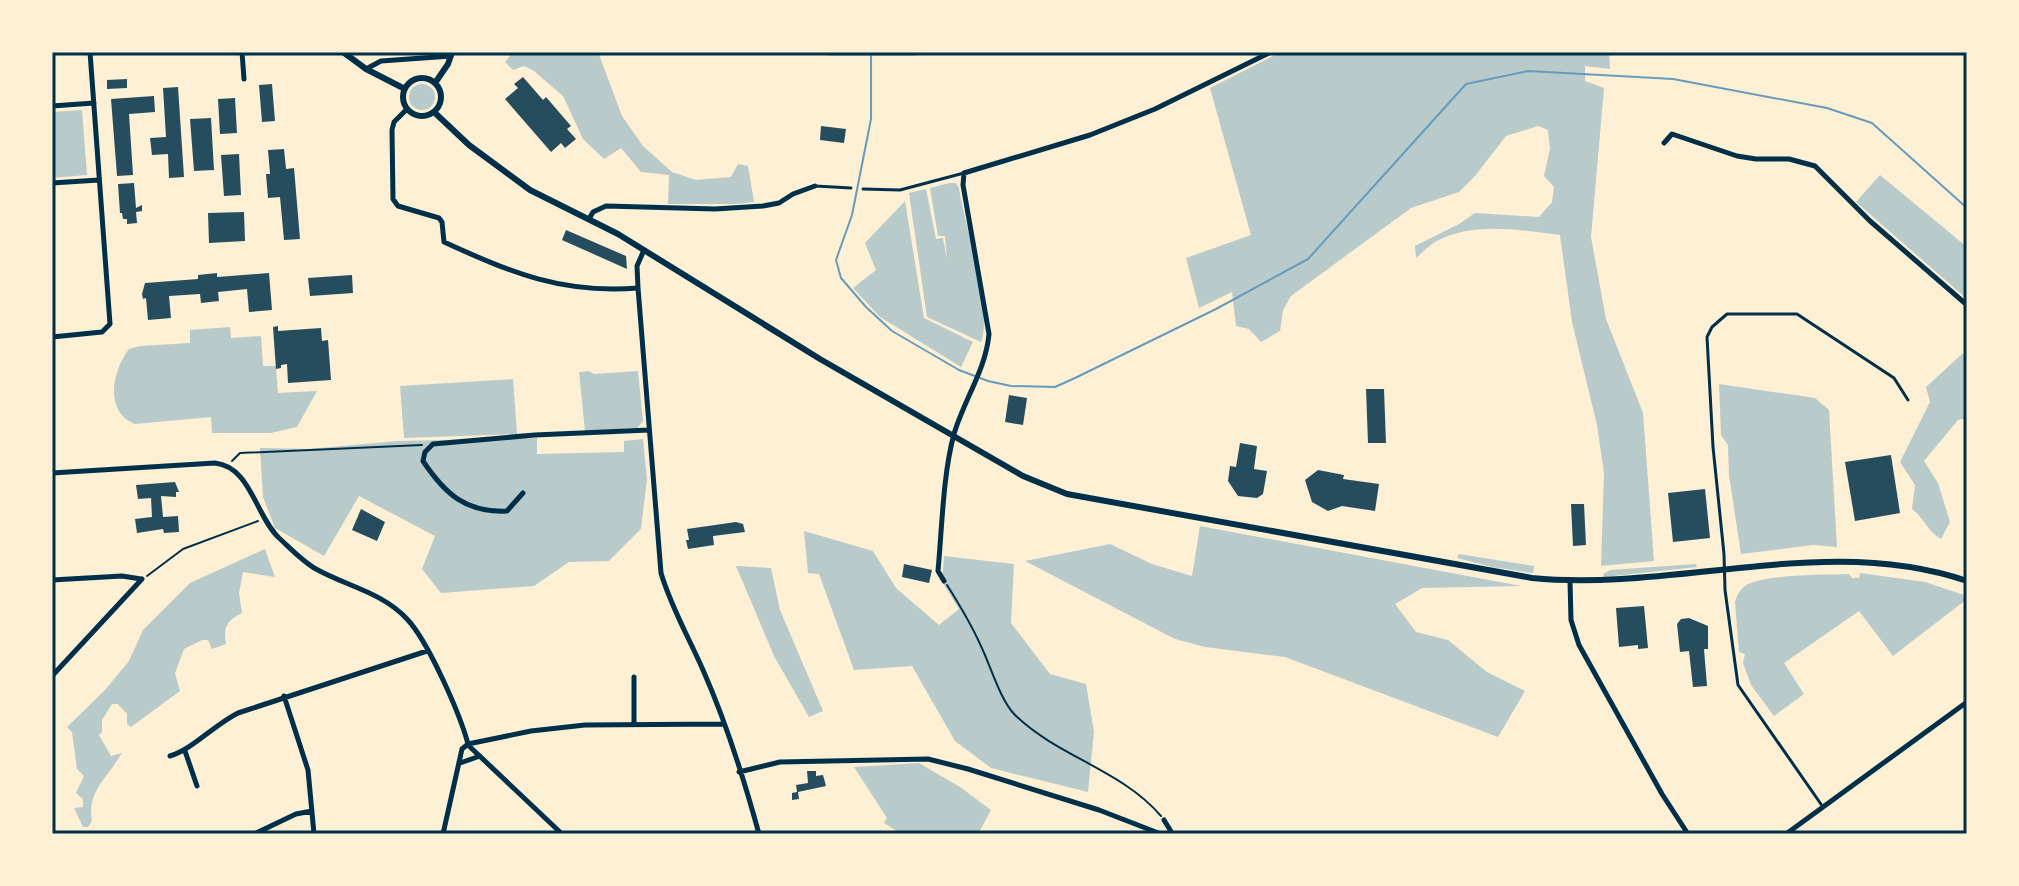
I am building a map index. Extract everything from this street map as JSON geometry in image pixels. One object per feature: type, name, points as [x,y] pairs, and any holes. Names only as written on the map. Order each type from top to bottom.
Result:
[{"type":"street","points":[[52,337],[102,332],[108,327],[90,52]]},
{"type":"street","points":[[242,52],[244,79]]},
{"type":"street","points":[[343,52],[366,69],[405,89]]},
{"type":"street","points":[[944,581],[938,571],[954,436],[988,343],[989,324],[965,201],[964,173],[1090,135],[1155,109],[1271,52]]},
{"type":"street","points":[[366,69],[381,61],[451,54],[443,74],[435,83]]},
{"type":"street","points":[[421,78],[435,83],[441,98],[434,112],[421,116],[407,109],[403,100],[405,89],[411,81],[421,78]]},
{"type":"street","points":[[52,106],[94,103]]},
{"type":"street","points":[[407,109],[394,122],[392,130],[393,199],[398,206],[439,218],[444,242],[536,280],[591,289],[638,288]]},
{"type":"street","points":[[434,112],[469,145],[521,184],[644,250],[820,359],[1023,476],[1067,494],[1495,572],[1570,581],[1611,581],[1804,562],[1854,561],[1915,567],[1967,581]]},
{"type":"street","points":[[1664,143],[1672,134],[1737,156],[1789,159],[1815,166],[1870,221],[1967,305]]},
{"type":"street","points":[[52,183],[99,180]]},
{"type":"street","points":[[589,219],[593,212],[606,206],[715,209],[772,205],[815,186]]},
{"type":"street","points":[[644,250],[638,261],[638,288],[661,573],[666,591],[704,672],[759,834]]},
{"type":"street","points":[[523,493],[507,511],[489,512],[458,501],[437,482],[423,461],[425,452],[433,444],[649,430]]},
{"type":"street","points":[[52,473],[228,464],[243,480],[276,535],[314,568],[370,593],[408,620],[427,651],[468,744],[562,834]]},
{"type":"street","points":[[52,580],[122,576],[142,579]]},
{"type":"street","points":[[52,676],[142,579]]},
{"type":"street","points":[[1570,581],[1573,628],[1579,645],[1661,792],[1688,834]]},
{"type":"street","points":[[170,756],[185,751],[223,721],[284,696],[427,651]]},
{"type":"street","points":[[634,677],[634,724]]},
{"type":"street","points":[[284,696],[308,770],[314,834]]},
{"type":"street","points":[[1786,834],[1967,702]]},
{"type":"street","points":[[443,834],[462,749],[468,744],[531,731],[585,725],[723,724]]},
{"type":"street","points":[[185,751],[197,786]]},
{"type":"street","points":[[460,763],[481,756]]},
{"type":"street","points":[[739,772],[780,762],[928,759],[1099,810],[1161,834],[1172,833],[1164,820]]},
{"type":"street","points":[[254,834],[296,814],[312,811]]},
{"type":"lane","points":[[863,189],[900,190],[964,173]]},
{"type":"lane","points":[[815,186],[851,188]]},
{"type":"lane","points":[[1823,807],[1738,685],[1724,571],[1709,395],[1709,332],[1719,318],[1742,312],[1797,314],[1894,378],[1908,400]]},
{"type":"path","points":[[228,464],[240,453],[336,451],[433,444]]},
{"type":"path","points":[[142,579],[183,549],[264,519]]},
{"type":"path","points":[[944,581],[979,642],[1012,712],[1039,735],[1113,777],[1148,801],[1164,820]]},
{"type":"shaded area","points":[[513,52],[598,52],[622,116],[643,146],[672,172],[696,180],[731,177],[738,164],[748,166],[754,202],[668,204],[669,175],[641,172],[621,148],[604,159],[583,139],[563,96],[534,71],[524,66],[513,70],[505,62]]},
{"type":"shaded area","points":[[830,52],[914,52],[915,56],[829,56]]},
{"type":"shaded area","points":[[1281,52],[1609,52],[1610,69],[1585,66],[1585,81],[1604,88],[1591,237],[1606,319],[1643,413],[1654,561],[1601,566],[1604,473],[1597,425],[1572,322],[1560,235],[1496,229],[1465,231],[1435,242],[1416,258],[1415,246],[1475,213],[1539,217],[1552,202],[1554,187],[1544,176],[1550,149],[1548,130],[1538,126],[1506,136],[1459,192],[1411,208],[1291,296],[1283,310],[1280,331],[1261,342],[1249,329],[1236,326],[1232,292],[1199,308],[1186,258],[1251,235],[1210,88]]},
{"type":"shaded area","points":[[422,84],[431,88],[435,97],[431,106],[422,110],[413,106],[409,97],[413,88]]},
{"type":"shaded area","points":[[82,110],[87,175],[52,178],[52,112]]},
{"type":"shaded area","points":[[1880,175],[1967,247],[1967,299],[1856,202]]},
{"type":"shaded area","points":[[956,183],[959,188],[981,290],[984,328],[981,342],[927,317],[909,193],[926,189],[936,239],[943,238],[947,260],[945,236],[938,236],[930,188]]},
{"type":"shaded area","points":[[905,201],[924,318],[973,342],[961,367],[880,317],[853,288],[876,270],[865,243]]},
{"type":"shaded area","points":[[230,327],[231,338],[261,336],[263,366],[276,366],[278,393],[317,391],[297,427],[271,433],[212,433],[211,417],[135,424],[118,410],[115,379],[129,349],[190,343],[190,330]]},
{"type":"shaded area","points":[[1962,354],[1967,354],[1967,418],[1958,420],[1924,461],[1938,483],[1950,522],[1941,539],[1912,509],[1915,485],[1900,462],[1930,402],[1926,387]]},
{"type":"shaded area","points":[[638,371],[643,421],[637,428],[585,431],[579,372],[594,374]]},
{"type":"shaded area","points":[[513,379],[517,434],[404,438],[400,386]]},
{"type":"shaded area","points":[[1719,384],[1815,398],[1829,410],[1837,547],[1813,545],[1741,554],[1729,475],[1728,445],[1721,435]]},
{"type":"shaded area","points":[[537,438],[537,454],[624,452],[624,441],[643,439],[647,479],[641,529],[609,561],[569,562],[534,586],[441,593],[422,569],[435,536],[359,496],[324,556],[275,528],[263,497],[260,448],[309,449],[398,441]]},
{"type":"shaded area","points":[[1200,526],[1521,586],[1422,588],[1395,604],[1416,632],[1448,640],[1487,672],[1525,691],[1498,737],[1285,657],[1205,647],[1175,639],[1025,561],[1110,544],[1152,564],[1192,576]]},
{"type":"shaded area","points":[[804,531],[873,551],[896,588],[939,625],[959,609],[942,582],[944,556],[1014,564],[1011,623],[1050,674],[1086,684],[1094,732],[1088,792],[991,768],[955,741],[912,666],[854,670],[819,574],[808,573]]},
{"type":"shaded area","points":[[265,549],[275,577],[243,572],[239,593],[242,613],[227,625],[226,644],[212,649],[208,640],[202,640],[184,649],[175,673],[180,691],[131,727],[127,724],[127,714],[118,704],[112,704],[102,720],[99,735],[111,756],[122,753],[95,793],[92,821],[88,827],[83,827],[74,808],[83,807],[83,799],[76,793],[84,776],[77,769],[72,732],[67,727],[129,661],[143,630],[190,583]]},
{"type":"shaded area","points":[[1459,554],[1534,566],[1533,573],[1457,558]]},
{"type":"shaded area","points":[[1696,564],[1697,567],[1604,577],[1603,574],[1610,570]]},
{"type":"shaded area","points":[[736,566],[771,568],[780,610],[823,711],[809,717],[774,656]]},
{"type":"shaded area","points":[[1860,573],[1925,582],[1967,596],[1967,599],[1893,656],[1859,611],[1784,663],[1804,694],[1774,716],[1751,685],[1743,663],[1745,654],[1739,652],[1735,602],[1739,593],[1748,584],[1773,578],[1849,574],[1852,578],[1859,578]]},
{"type":"shaded area","points":[[919,763],[991,810],[978,834],[902,834],[884,823],[887,818],[854,767]]},
{"type":"building","points":[[523,77],[543,100],[546,97],[571,126],[567,129],[576,139],[565,148],[561,143],[551,152],[505,99],[518,88],[514,84]]},
{"type":"building","points":[[127,79],[127,88],[107,89],[107,80]]},
{"type":"building","points":[[272,84],[275,121],[262,122],[259,85]]},
{"type":"building","points":[[178,87],[184,177],[169,178],[168,154],[152,155],[150,138],[166,137],[163,88]]},
{"type":"building","points":[[154,96],[155,112],[129,114],[133,175],[117,176],[111,99]]},
{"type":"building","points":[[235,98],[237,133],[220,134],[218,99]]},
{"type":"building","points":[[211,118],[214,170],[194,171],[190,119]]},
{"type":"building","points":[[821,126],[846,129],[844,143],[820,140]]},
{"type":"building","points":[[284,149],[286,169],[294,168],[300,239],[284,240],[280,197],[268,198],[268,150]]},
{"type":"building","points":[[239,154],[241,195],[224,196],[221,155]]},
{"type":"building","points":[[134,183],[136,208],[142,205],[142,211],[136,212],[137,223],[127,224],[127,219],[123,219],[120,213],[118,184]]},
{"type":"building","points":[[244,212],[245,241],[209,243],[208,213]]},
{"type":"building","points":[[566,230],[626,256],[627,269],[562,240]]},
{"type":"building","points":[[217,273],[217,277],[269,273],[272,310],[249,312],[247,289],[218,292],[219,301],[201,303],[200,294],[169,296],[171,318],[148,320],[146,298],[143,299],[142,294],[145,283],[198,279],[198,275]]},
{"type":"building","points":[[352,275],[353,293],[310,296],[308,278]]},
{"type":"building","points":[[278,326],[278,331],[321,328],[322,341],[328,340],[331,380],[288,383],[287,364],[276,369],[273,327]]},
{"type":"building","points":[[1366,389],[1384,389],[1386,443],[1368,443]]},
{"type":"building","points":[[1009,395],[1027,398],[1023,425],[1005,422]]},
{"type":"building","points":[[1240,443],[1257,446],[1254,469],[1267,471],[1263,494],[1257,498],[1238,496],[1228,481],[1230,466],[1236,467]]},
{"type":"building","points":[[1891,455],[1900,513],[1855,521],[1845,462]]},
{"type":"building","points":[[1318,470],[1344,475],[1343,479],[1379,484],[1375,511],[1342,506],[1328,511],[1312,502],[1305,480]]},
{"type":"building","points":[[175,482],[179,492],[176,492],[176,497],[161,496],[163,517],[178,516],[179,532],[164,533],[163,529],[137,533],[135,519],[152,517],[151,498],[138,499],[136,485]]},
{"type":"building","points":[[1705,489],[1710,538],[1673,542],[1668,493]]},
{"type":"building","points":[[1571,504],[1584,504],[1586,545],[1573,546]]},
{"type":"building","points":[[361,509],[385,522],[377,541],[352,530]]},
{"type":"building","points":[[736,522],[743,524],[745,532],[713,536],[714,545],[688,549],[687,529]]},
{"type":"building","points":[[904,564],[932,570],[929,583],[902,577]]},
{"type":"building","points":[[1644,606],[1648,648],[1638,649],[1638,645],[1619,647],[1616,608]]},
{"type":"building","points":[[1689,618],[1708,626],[1708,649],[1704,649],[1707,686],[1693,687],[1689,651],[1680,652],[1677,624],[1681,619]]},
{"type":"building","points":[[807,771],[816,771],[816,776],[823,775],[826,786],[798,792],[799,799],[792,800],[792,793],[797,792],[796,785],[808,783]]},
{"type":"waterway","points":[[871,52],[871,119],[852,215],[836,260],[841,278],[892,331],[959,370],[1011,386],[1055,387],[1216,309],[1308,259],[1466,84],[1528,71],[1673,79],[1827,108],[1872,123],[1967,208]]}]
